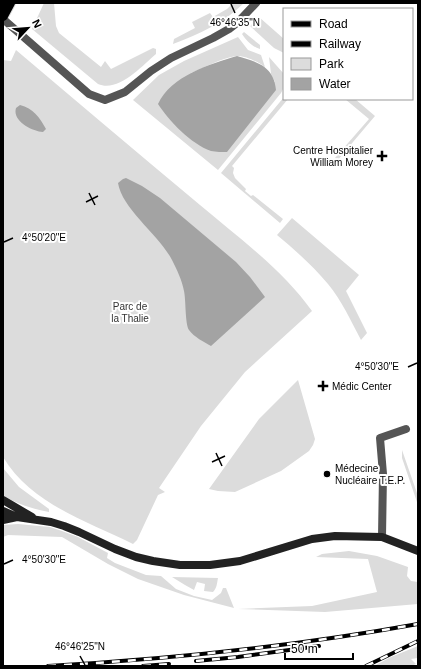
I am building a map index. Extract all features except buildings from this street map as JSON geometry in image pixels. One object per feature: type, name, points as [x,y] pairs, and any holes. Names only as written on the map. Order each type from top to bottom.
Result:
[{"type":"main road","points":[[3,16],[10,3]]},
{"type":"main road","points":[[3,500],[36,520]]},
{"type":"main road","points":[[3,511],[17,517],[51,522],[71,528],[105,545],[131,555],[153,561],[180,565],[210,565],[240,561],[324,537],[356,535],[382,536],[418,551]]},
{"type":"main road","points":[[3,520],[17,517]]},
{"type":"street","points":[[3,19],[88,94],[105,100],[125,92],[151,71],[171,58],[229,29],[238,22],[256,3]]},
{"type":"street","points":[[382,536],[383,474],[380,438],[406,429]]},
{"type":"green space","points":[[44,3],[54,3],[56,26],[59,33],[101,67],[105,61],[111,69],[153,48],[156,49],[156,54],[137,71],[121,82],[106,86],[98,84],[32,29]]},
{"type":"green space","points":[[233,3],[244,3],[220,22],[173,44],[174,39],[195,28],[192,22],[210,13],[213,17],[227,9]]},
{"type":"green space","points":[[259,17],[283,38],[283,52],[274,48],[250,26]]},
{"type":"green space","points":[[244,32],[260,45],[260,49],[248,41],[242,34]]},
{"type":"green space","points":[[238,37],[248,50],[261,55],[265,67],[251,59],[236,56],[218,61],[191,73],[275,82],[271,74],[269,57],[283,73],[283,89],[281,93],[218,170],[133,100],[159,75],[184,61]]},
{"type":"green space","name":"Parc de la Thalie","points":[[16,50],[274,268],[312,311],[245,372],[201,426],[159,488],[165,492],[158,495],[137,540],[133,544],[61,510],[44,499],[15,473],[3,457],[3,60],[11,61]]},
{"type":"green space","points":[[283,98],[283,100],[287,100],[232,166],[234,168],[233,173],[235,178],[246,189],[245,191],[251,196],[253,195],[283,219],[280,223],[221,173]]},
{"type":"green space","points":[[346,100],[356,100],[375,116],[331,168],[328,166],[369,119]]},
{"type":"green space","points":[[292,218],[359,275],[346,291],[367,333],[361,340],[342,304],[328,284],[304,258],[277,235]]},
{"type":"green space","points":[[298,380],[315,439],[309,451],[281,471],[235,492],[209,489],[259,419]]},
{"type":"green space","points":[[402,450],[418,496],[418,505],[402,458]]},
{"type":"green space","points":[[3,468],[19,487],[49,509],[49,512],[25,506],[3,495]]},
{"type":"green space","points":[[18,524],[50,527],[78,537],[108,553],[107,558],[115,563],[146,575],[161,576],[176,589],[194,596],[212,600],[221,593],[223,588],[226,588],[234,608],[184,595],[138,579],[108,564],[62,537],[8,535],[3,537],[3,525]]},
{"type":"green space","points":[[349,551],[377,556],[408,567],[407,576],[411,581],[418,582],[418,604],[325,612],[238,609],[312,606],[377,592],[368,559],[316,557],[322,554]]},
{"type":"green space","points":[[172,577],[218,578],[213,592],[204,591],[205,584],[197,582],[194,590]]},
{"type":"green space","points":[[418,646],[418,658],[411,659],[416,664],[411,666],[374,666],[391,657]]},
{"type":"water","points":[[237,56],[258,63],[268,70],[275,82],[276,90],[227,152],[211,151],[203,148],[188,138],[168,118],[158,104],[164,94],[172,86],[192,72]]},
{"type":"water","points":[[20,105],[29,108],[39,117],[46,129],[43,132],[34,130],[20,121],[17,117],[16,108]]},
{"type":"water","points":[[126,178],[142,186],[160,198],[236,262],[250,277],[265,297],[211,346],[196,337],[189,330],[184,291],[179,275],[166,251],[126,203],[118,183]]},
{"type":"railway","points":[[48,666],[141,660],[234,651],[326,639],[418,624]]},
{"type":"railway","points":[[366,666],[418,641]]},
{"type":"railway","points":[[196,661],[319,646]]},
{"type":"railway","points":[[143,666],[169,664]]},
{"type":"place","name":"Centre Hospitalier William Morey","points":[[382,156]]},
{"type":"place","name":"Médic Center","points":[[323,386]]},
{"type":"place","name":"Médecine Nucléaire T.E.P.","points":[[327,474]]}]
